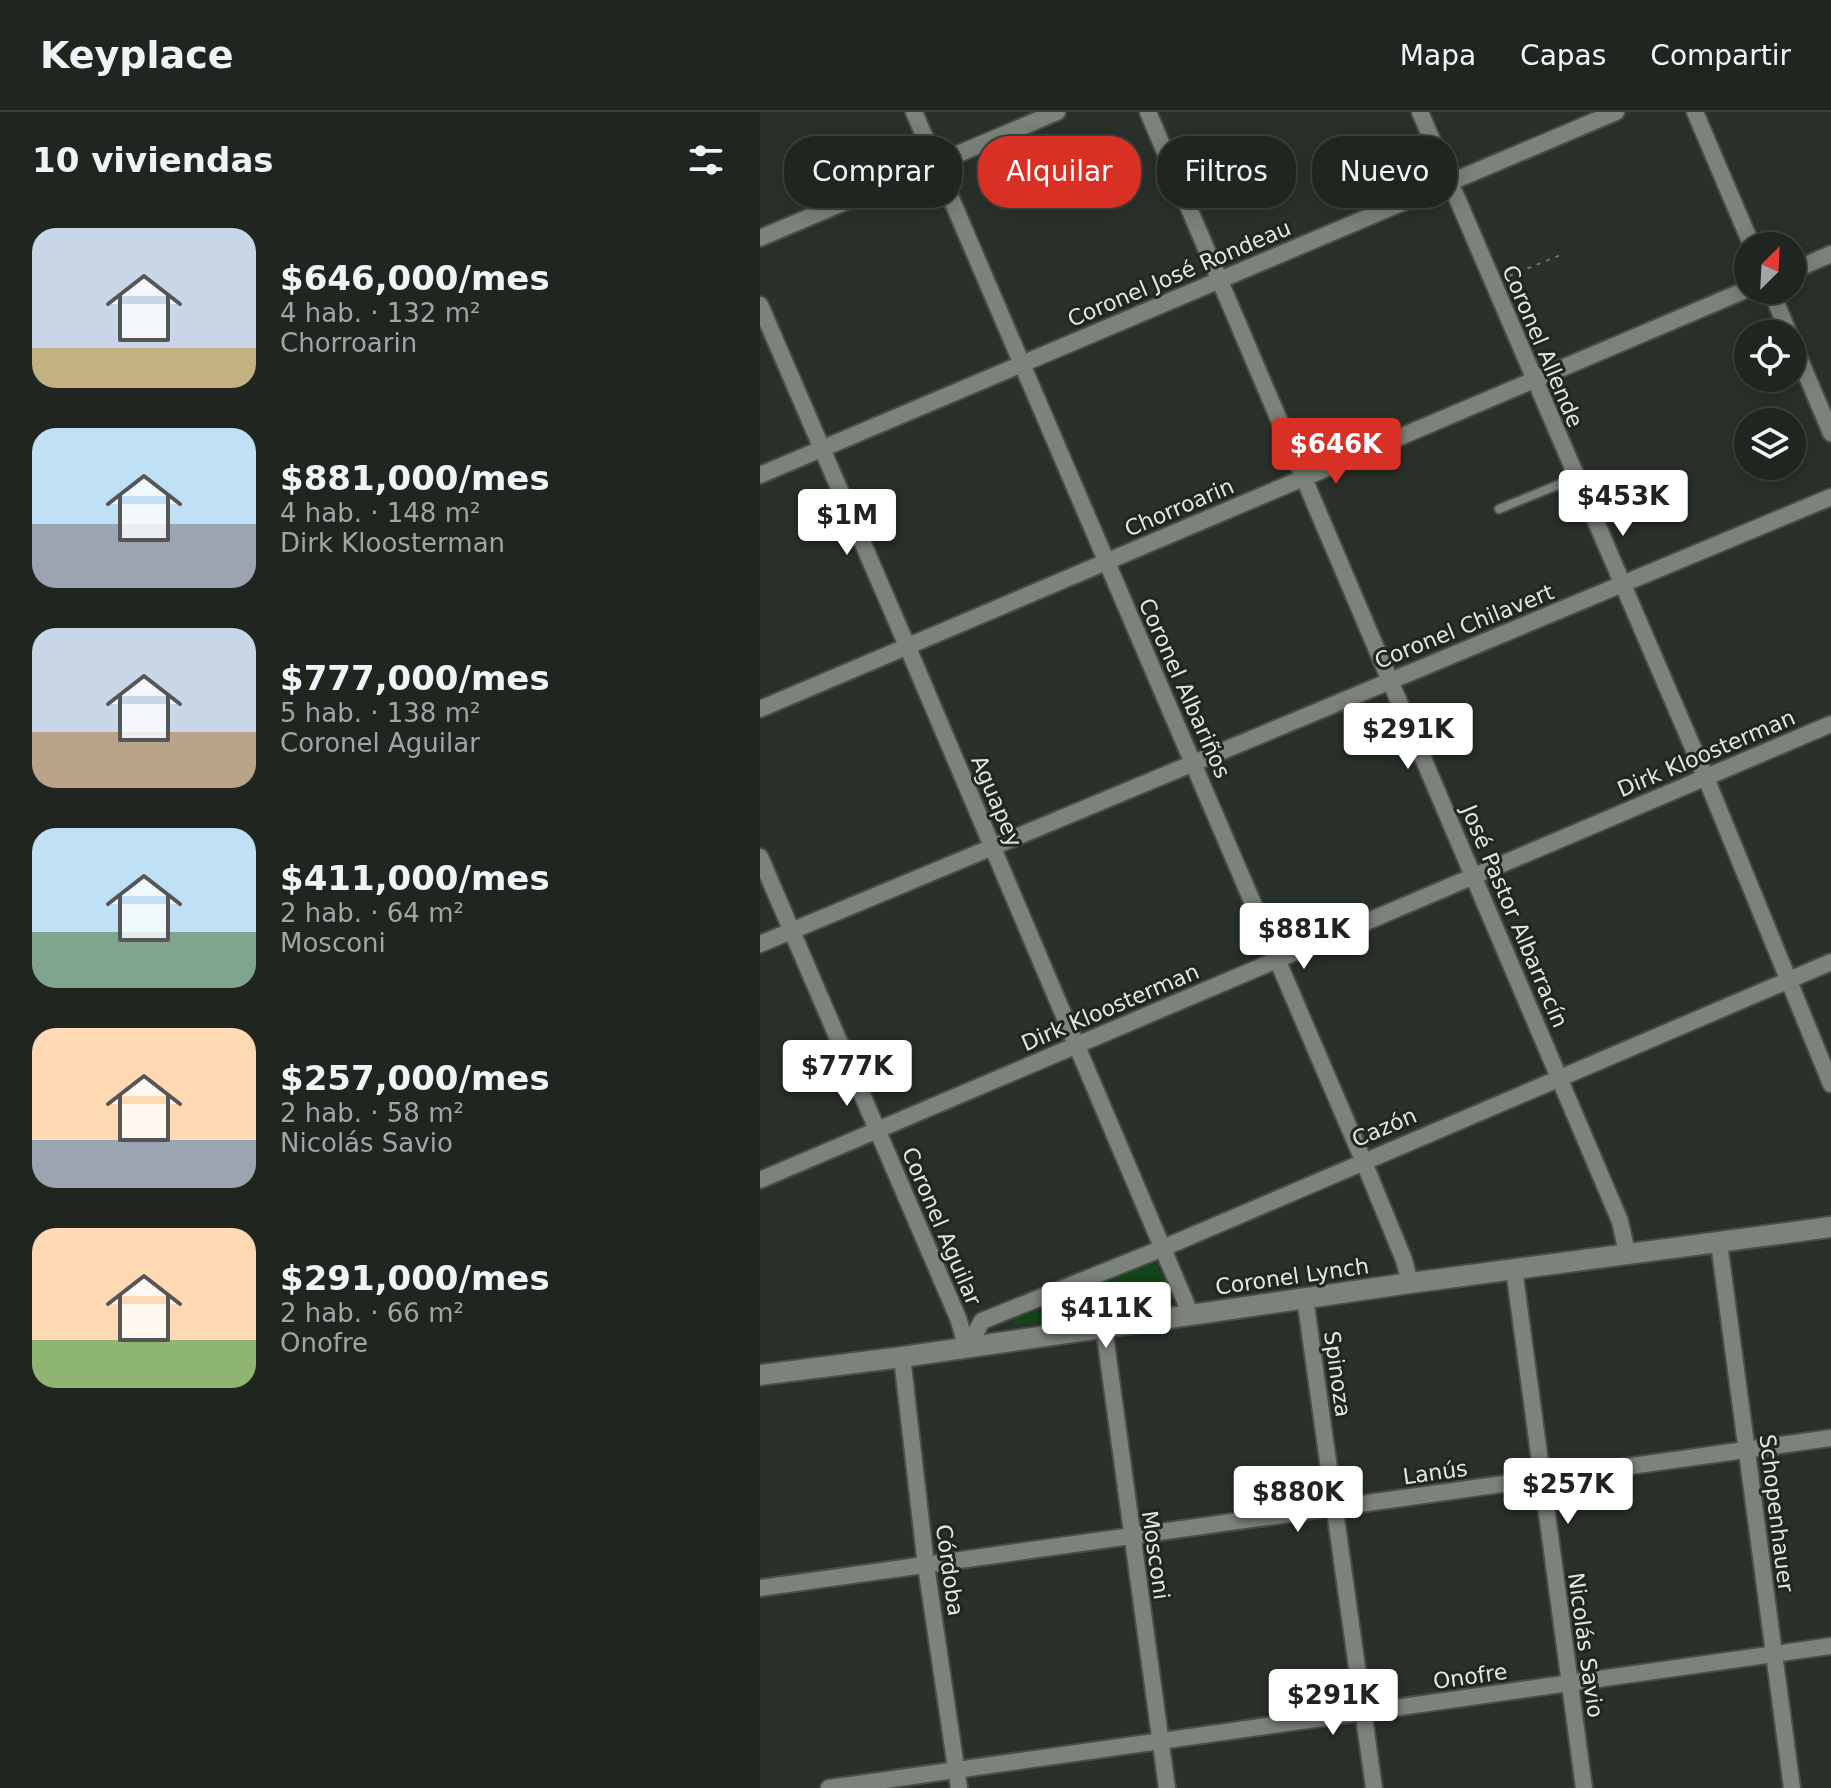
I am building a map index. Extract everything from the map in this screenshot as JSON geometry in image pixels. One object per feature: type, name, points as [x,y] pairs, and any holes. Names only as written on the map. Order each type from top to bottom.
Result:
[{"type":"street","name":"Coronel Albariños","points":[[914,112],[925,136]]},
{"type":"street","points":[[962,152],[1057,112]]},
{"type":"street","name":"José Pastor Albarracín","points":[[1148,112],[1620,1221],[1627,1253]]},
{"type":"street","name":"Coronel Allende","points":[[1420,112],[1430,136]]},
{"type":"street","name":"Coronel José Rondeau","points":[[1457,178],[1616,112]]},
{"type":"street","points":[[1695,112],[1746,232]]},
{"type":"street","name":"Coronel Allende","points":[[1457,198],[1706,778],[1831,1084]]},
{"type":"street","points":[[760,238],[831,208]]},
{"type":"street","name":"Coronel Albariños","points":[[956,208],[1363,1160],[1404,1260],[1410,1283]]},
{"type":"street","name":"Coronel José Rondeau","points":[[760,475],[1387,208]]},
{"type":"street","points":[[1806,265],[1831,254]]},
{"type":"street","name":"Chorroarin","points":[[760,709],[1734,295]]},
{"type":"street","name":"Aguapey","points":[[760,305],[1191,1315]]},
{"type":"street","points":[[1806,374],[1831,433]]},
{"type":"street","name":"Coronel Chilavert","points":[[760,944],[1831,497]]},
{"type":"street","name":"Dirk Kloosterman","points":[[760,1180],[1831,724]]},
{"type":"street","name":"Coronel Aguilar","points":[[760,857],[958,1318],[967,1348]]},
{"type":"street","name":"Cazón","points":[[967,1348],[982,1321],[1163,1248],[1831,962]]},
{"type":"street","name":"Coronel Lynch","points":[[760,1375],[1831,1227]]},
{"type":"street","name":"Schopenhauer","points":[[1719,1243],[1792,1788]]},
{"type":"street","name":"Nicolás Savio","points":[[1514,1269],[1584,1788]]},
{"type":"street","name":"Spinoza","points":[[1305,1298],[1374,1788]]},
{"type":"street","name":"Mosconi","points":[[1104,1328],[1167,1788]]},
{"type":"street","name":"Córdoba","points":[[902,1357],[926,1566],[959,1788]]},
{"type":"street","name":"Lanús","points":[[760,1588],[1831,1438]]},
{"type":"street","name":"Onofre","points":[[829,1788],[1831,1646]]},
{"type":"lane","points":[[1499,509],[1575,478]]},
{"type":"path","points":[[1493,283],[1563,254]]},
{"type":"green space","points":[[1148,1260],[1157,1265],[1173,1295],[1171,1303],[1163,1309],[1014,1325],[1012,1316]]}]
